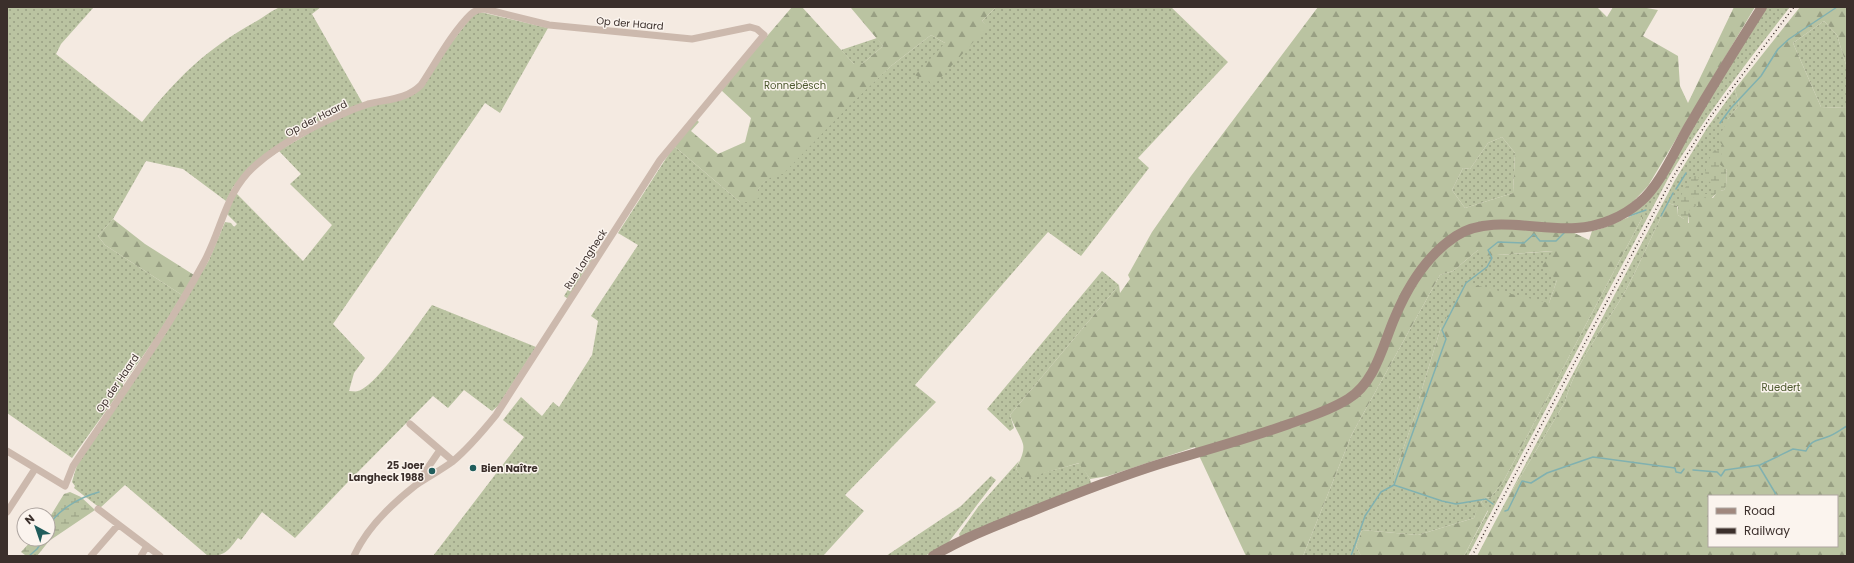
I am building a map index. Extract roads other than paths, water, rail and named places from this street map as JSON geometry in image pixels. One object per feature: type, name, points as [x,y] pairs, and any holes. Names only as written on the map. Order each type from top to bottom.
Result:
[{"type":"main road","points":[[932,556],[954,544],[984,531],[1109,480],[1253,436],[1326,411],[1351,397],[1359,391],[1371,373],[1409,289],[1423,268],[1441,247],[1452,239],[1464,231],[1490,224],[1566,229],[1583,228],[1615,218],[1629,211],[1641,202],[1655,185],[1696,114],[1762,7]]},
{"type":"street","name":"Op der Haard","points":[[35,469],[65,486],[73,466],[153,348],[205,261],[232,194],[242,179],[268,156],[310,130],[340,114],[369,104],[404,97],[414,92],[421,85],[456,32],[471,14],[477,10],[485,9],[548,25],[692,39],[750,27],[758,29],[764,34]]},
{"type":"street","name":"Rue Langheck","points":[[354,556],[359,545],[374,525],[416,486],[453,461],[479,436],[496,415],[660,160],[764,34]]},
{"type":"street","points":[[410,424],[453,461]]},
{"type":"street","name":"Rue Langheck","points":[[416,486],[440,450]]},
{"type":"street","points":[[7,451],[35,469],[7,512]]},
{"type":"street","points":[[98,509],[160,556]]},
{"type":"street","points":[[91,556],[118,525]]},
{"type":"street","points":[[141,556],[146,546]]},
{"type":"waterway","points":[[1720,123],[1731,108],[1761,76],[1778,49],[1789,39],[1837,7]]},
{"type":"waterway","points":[[1676,189],[1686,173]]},
{"type":"waterway","points":[[1661,216],[1673,193]]},
{"type":"waterway","points":[[1629,216],[1646,210]]},
{"type":"waterway","points":[[1351,556],[1365,516],[1381,492],[1394,485],[1446,339],[1442,330],[1466,283],[1487,267],[1492,258],[1488,250],[1498,242],[1524,243],[1534,234],[1540,241],[1556,241],[1565,232]]},
{"type":"waterway","points":[[1693,470],[1717,472],[1721,476],[1725,470],[1760,465],[1793,449],[1806,451],[1813,442],[1832,435],[1847,426]]},
{"type":"waterway","points":[[1505,511],[1508,510],[1522,481],[1531,483],[1547,473],[1593,457],[1675,468],[1676,472],[1681,473],[1684,469]]},
{"type":"waterway","points":[[1759,466],[1776,495]]},
{"type":"waterway","points":[[1394,485],[1442,501],[1456,504],[1486,499],[1493,504]]},
{"type":"waterway","points":[[56,516],[77,501],[99,492]]},
{"type":"waterway","points":[[29,556],[38,547]]},
{"type":"railway","points":[[1472,556],[1673,177],[1711,116],[1794,7]]},
{"type":"place","name":"Bien Naître","points":[[473,468]]},
{"type":"place","name":"25 Joer Langheck 1988","points":[[432,471]]},
{"type":"park label","name":"Ronnebësch","points":[[795,85]]},
{"type":"park label","name":"Ruedert","points":[[1781,387]]}]
